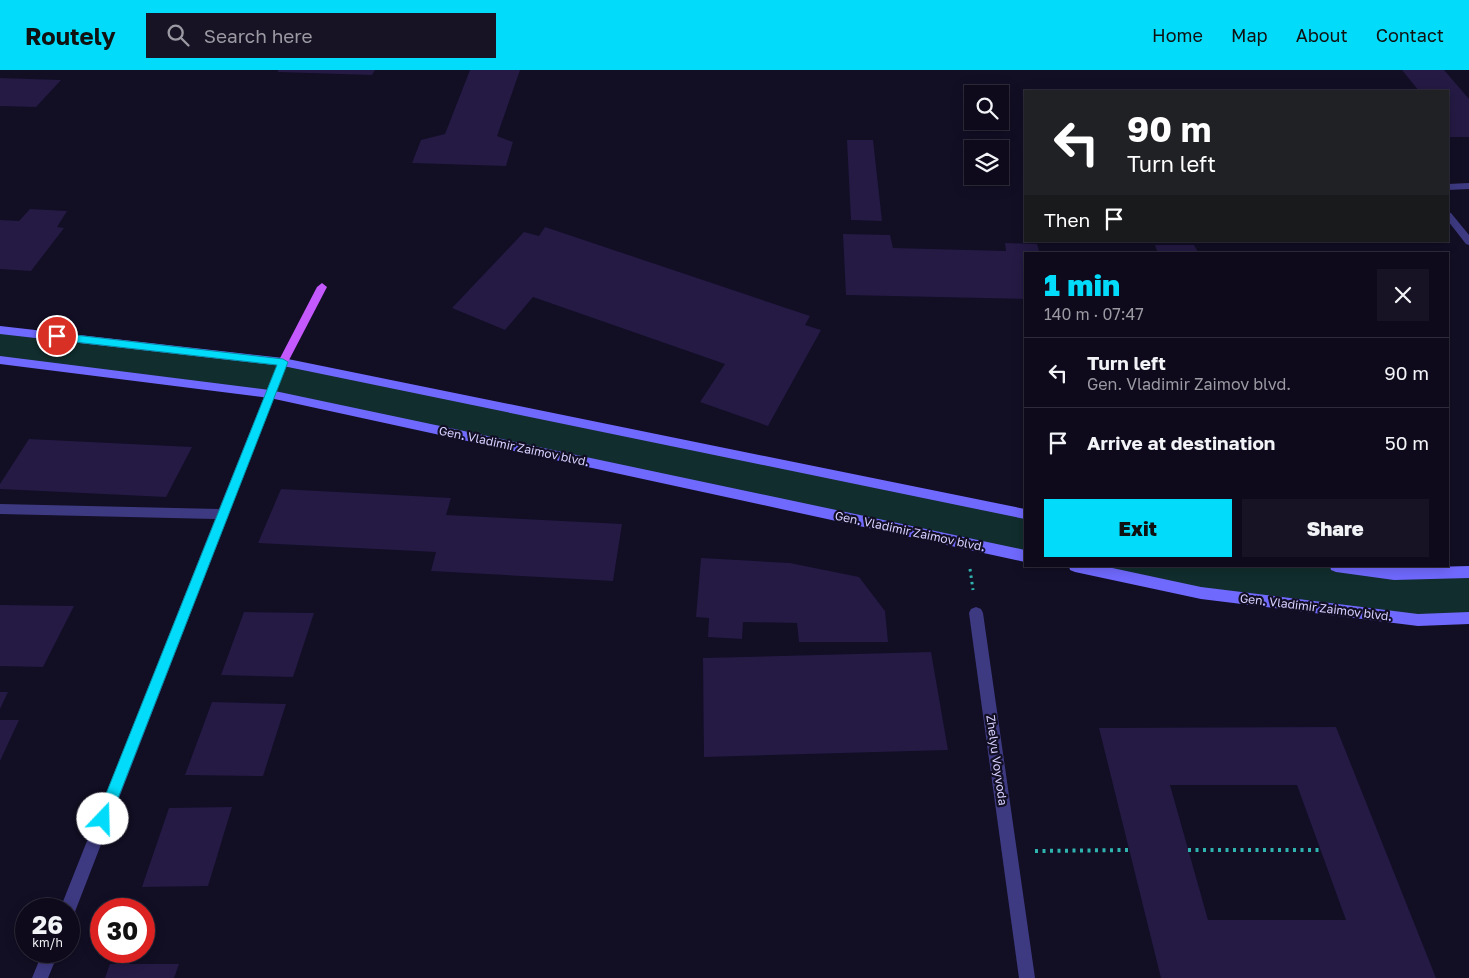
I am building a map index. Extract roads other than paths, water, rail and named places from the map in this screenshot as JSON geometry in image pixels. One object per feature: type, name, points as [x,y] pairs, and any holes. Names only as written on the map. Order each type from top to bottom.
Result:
[{"type":"main road","points":[[283,362],[322,287]]},
{"type":"main road","points":[[0,330],[283,362],[1024,514]]},
{"type":"main road","name":"Gen. Vladimir Zaimov blvd.","points":[[0,360],[270,394],[1024,556]]},
{"type":"main road","name":"Gen. Vladimir Zaimov blvd.","points":[[1080,567],[1201,593],[1418,620],[1469,618]]},
{"type":"main road","points":[[1343,567],[1394,574],[1469,572]]},
{"type":"street","points":[[1449,186],[1469,186]]},
{"type":"street","points":[[1449,217],[1469,242]]},
{"type":"street","points":[[72,898],[283,362]]},
{"type":"street","points":[[0,509],[223,514]]},
{"type":"street","name":"Zhelyu Voyvoda","points":[[976,613],[1027,978]]},
{"type":"street","points":[[40,978],[46,963]]}]
